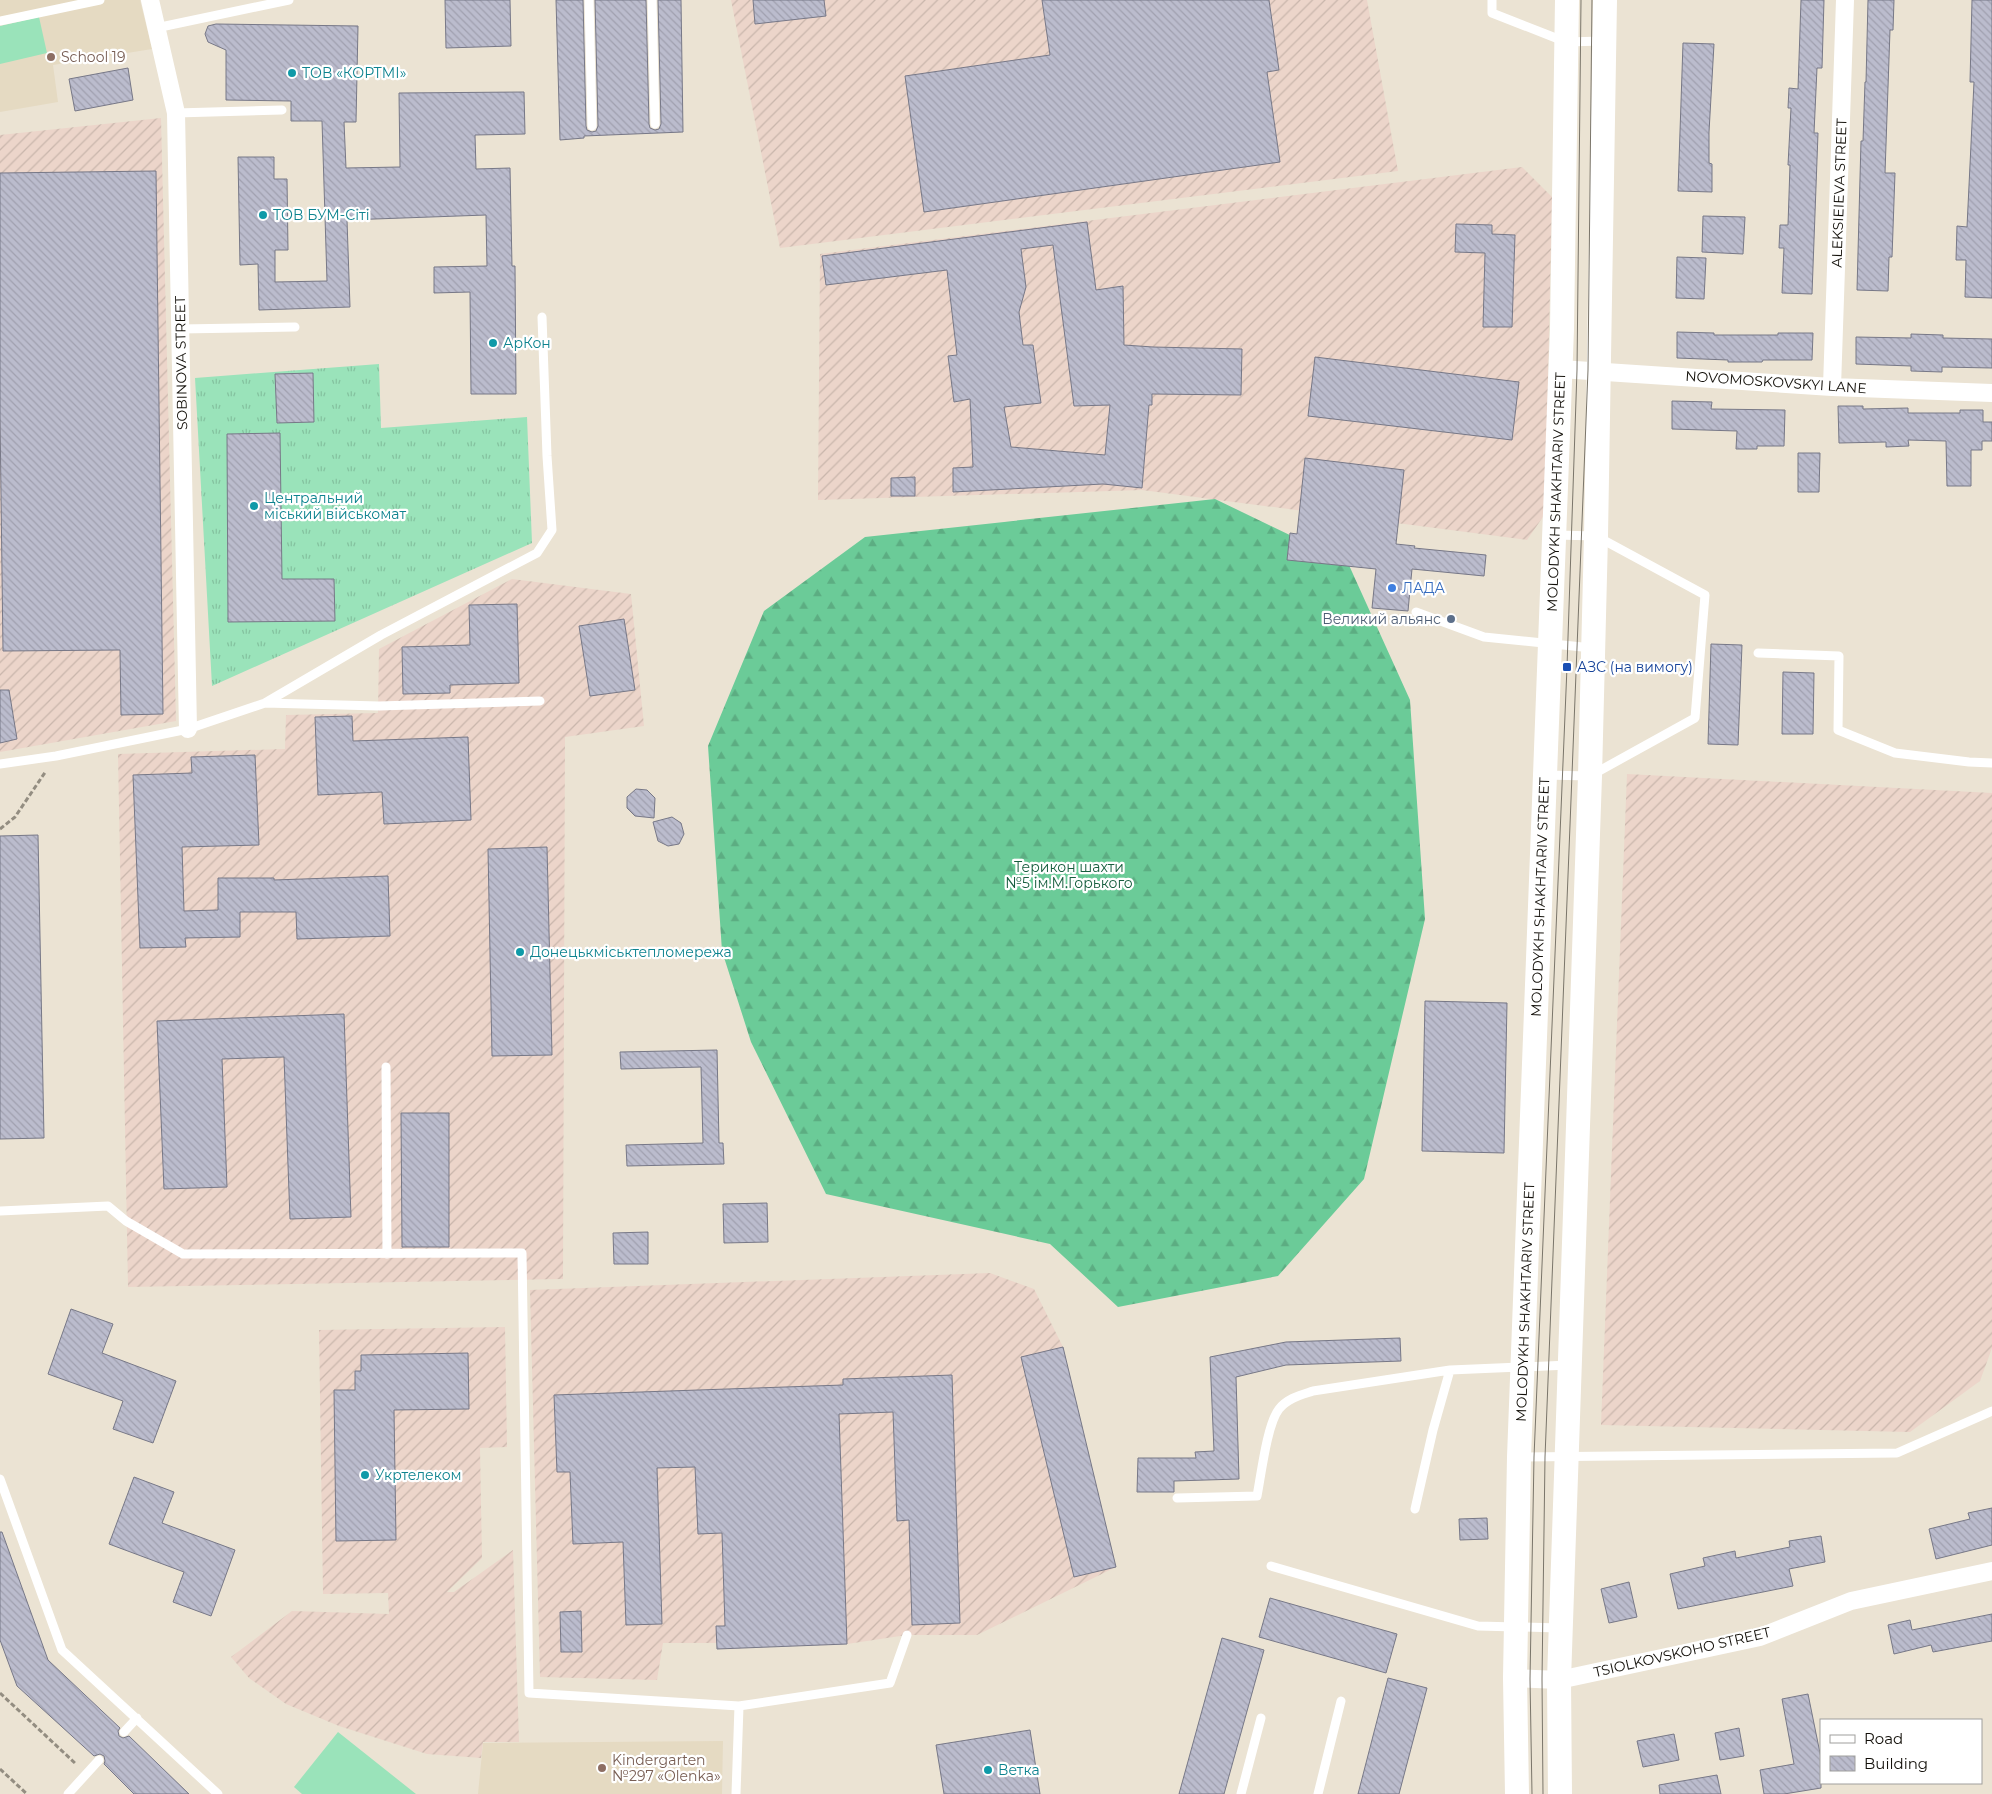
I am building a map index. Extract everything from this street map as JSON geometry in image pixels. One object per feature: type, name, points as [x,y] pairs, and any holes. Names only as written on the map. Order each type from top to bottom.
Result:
[{"type":"main road","name":"MOLODYKH SHAKHTARIV STREET","points":[[1517,1794],[1515,1678],[1519,1457],[1560,369],[1567,0]]},
{"type":"main road","points":[[1560,1794],[1559,1680],[1590,776],[1605,0]]},
{"type":"street","name":"SOBINOVA STREET","points":[[150,0],[176,113],[188,729]]},
{"type":"street","name":"ALEKSIEIEVA STREET","points":[[1832,387],[1845,0]]},
{"type":"street","name":"NOVOMOSKOVSKYI LANE","points":[[1560,369],[1599,370],[1832,387],[1992,393]]},
{"type":"street","name":"TSIOLKOVSKOHO STREET","points":[[1515,1678],[1559,1680],[1760,1637],[1851,1601],[1992,1572]]},
{"type":"lane","points":[[0,21],[100,0]]},
{"type":"lane","points":[[156,28],[289,0]]},
{"type":"lane","points":[[589,0],[592,126]]},
{"type":"lane","points":[[652,0],[655,124]]},
{"type":"lane","points":[[1492,0],[1492,13],[1566,42],[1604,41]]},
{"type":"lane","points":[[176,113],[282,110]]},
{"type":"lane","points":[[0,764],[56,756],[188,729],[265,703],[381,635],[536,553],[552,530],[546,456],[542,318]]},
{"type":"lane","points":[[180,329],[295,327]]},
{"type":"lane","points":[[1545,775],[1590,776],[1695,718],[1704,595],[1596,536],[1554,535]]},
{"type":"lane","points":[[1416,612],[1484,637],[1592,648]]},
{"type":"lane","points":[[1758,653],[1839,656],[1838,730],[1895,753],[1992,763]]},
{"type":"lane","points":[[265,703],[379,706],[540,701]]},
{"type":"lane","points":[[386,1067],[387,1254]]},
{"type":"lane","points":[[0,1210],[108,1206],[126,1222],[183,1254],[522,1253],[530,1693],[739,1706],[890,1683],[907,1635]]},
{"type":"lane","points":[[1177,1498],[1257,1496],[1270,1430],[1278,1410],[1294,1397],[1313,1391],[1450,1370],[1522,1366],[1569,1366]]},
{"type":"lane","points":[[1415,1508],[1450,1370]]},
{"type":"lane","points":[[1519,1457],[1897,1453],[1992,1411]]},
{"type":"lane","points":[[0,1479],[62,1650],[218,1794]]},
{"type":"lane","points":[[1271,1566],[1478,1626],[1562,1628]]},
{"type":"lane","points":[[1318,1794],[1341,1701]]},
{"type":"lane","points":[[736,1794],[739,1706]]},
{"type":"lane","points":[[124,1732],[137,1718]]},
{"type":"lane","points":[[1241,1794],[1261,1718]]},
{"type":"lane","points":[[68,1794],[99,1760]]},
{"type":"path","points":[[0,829],[15,817],[56,756]]},
{"type":"path","points":[[0,1693],[87,1774]]},
{"type":"path","points":[[0,1769],[27,1794]]},
{"type":"shaded area","name":"School 19","points":[[0,0],[140,0],[152,49],[53,65],[58,102],[0,112]]},
{"type":"shaded area","points":[[731,0],[1367,0],[1398,171],[780,248]]},
{"type":"shaded area","points":[[161,118],[176,721],[0,752],[0,135]]},
{"type":"shaded area","points":[[1522,167],[1552,197],[1545,514],[1527,540],[1142,490],[818,500],[820,254]]},
{"type":"shaded area","points":[[512,579],[631,594],[644,726],[565,737],[563,1279],[128,1287],[118,754],[285,749],[286,715],[378,713],[379,649]]},
{"type":"shaded area","points":[[1627,774],[1992,793],[1992,1348],[1980,1381],[1910,1432],[1601,1425]]},
{"type":"shaded area","points":[[990,1273],[1034,1289],[1063,1347],[1116,1567],[977,1635],[907,1635],[847,1644],[717,1649],[717,1643],[663,1643],[657,1680],[540,1677],[530,1290]]},
{"type":"shaded area","points":[[505,1327],[507,1447],[480,1448],[482,1558],[447,1592],[454,1592],[513,1550],[519,1742],[483,1742],[481,1758],[427,1754],[339,1726],[286,1704],[249,1678],[231,1657],[292,1611],[389,1614],[388,1593],[323,1594],[319,1330]]},
{"type":"shaded area","name":"Kindergarten №297 «Olenka»","points":[[723,1741],[722,1794],[478,1794],[483,1743]]},
{"type":"green space","points":[[39,17],[47,53],[0,64],[0,26]]},
{"type":"green space","points":[[379,364],[381,428],[527,417],[532,543],[212,686],[195,378]]},
{"type":"green space","name":"Терикон шахти №5 ім.М.Горького","points":[[1215,499],[1348,563],[1410,700],[1425,919],[1364,1179],[1278,1276],[1118,1307],[1050,1244],[826,1194],[751,1042],[722,951],[708,746],[764,611],[865,537]]},
{"type":"green space","points":[[338,1732],[416,1794],[302,1794],[294,1787]]},
{"type":"building","points":[[445,0],[510,0],[511,46],[446,48]]},
{"type":"building","points":[[556,0],[583,0],[586,126],[587,130],[592,132],[596,131],[598,126],[595,0],[646,0],[649,124],[650,128],[655,130],[659,129],[661,124],[658,0],[681,0],[683,132],[584,136],[584,138],[560,140]]},
{"type":"building","points":[[753,0],[824,0],[826,16],[755,24]]},
{"type":"building","points":[[1042,0],[1269,0],[1279,70],[1267,72],[1280,162],[924,212],[905,76],[1050,55]]},
{"type":"building","points":[[1801,0],[1824,0],[1822,68],[1817,68],[1814,133],[1818,133],[1812,294],[1782,293],[1784,248],[1779,248],[1780,225],[1788,225],[1790,165],[1788,165],[1791,108],[1788,108],[1789,88],[1798,89]]},
{"type":"building","points":[[1868,0],[1894,0],[1893,30],[1890,30],[1885,173],[1895,173],[1892,257],[1889,257],[1888,291],[1857,290],[1861,141],[1863,141],[1866,82]]},
{"type":"building","points":[[1972,0],[1992,0],[1992,298],[1965,297],[1966,260],[1956,260],[1957,226],[1967,227],[1974,82],[1970,82]]},
{"type":"building","points":[[216,24],[358,26],[356,122],[344,122],[346,168],[400,167],[399,93],[524,92],[525,134],[475,135],[476,169],[510,168],[512,266],[515,266],[516,394],[471,394],[470,292],[434,293],[434,267],[487,266],[486,215],[347,220],[350,307],[259,310],[258,264],[240,265],[238,157],[274,157],[274,179],[287,179],[288,250],[275,250],[275,282],[327,281],[322,121],[291,121],[291,101],[226,100],[226,50],[208,42],[205,34],[208,26]]},
{"type":"building","points":[[1683,43],[1714,44],[1709,132],[1709,163],[1712,164],[1712,192],[1678,191]]},
{"type":"building","points":[[128,68],[133,100],[75,111],[69,79]]},
{"type":"building","points":[[156,171],[163,714],[121,715],[120,650],[3,651],[0,416],[0,173]]},
{"type":"building","points":[[1703,216],[1745,217],[1743,254],[1702,252]]},
{"type":"building","points":[[1087,222],[1096,290],[1123,286],[1124,345],[1242,349],[1241,395],[1152,394],[1152,405],[1149,405],[1142,488],[1103,484],[953,492],[953,468],[973,467],[970,399],[954,402],[948,356],[957,355],[947,270],[826,285],[822,256]],"holes":[[[1053,245],[1074,406],[1110,405],[1105,455],[1011,447],[1004,407],[1041,403],[1033,345],[1023,345],[1019,312],[1026,287],[1021,249]]]},
{"type":"building","points":[[1456,224],[1492,225],[1492,234],[1515,235],[1512,327],[1483,327],[1485,253],[1455,252]]},
{"type":"building","points":[[1677,257],[1706,258],[1704,299],[1676,298]]},
{"type":"building","points":[[1677,332],[1714,333],[1714,335],[1813,333],[1812,360],[1728,362],[1728,360],[1677,358]]},
{"type":"building","points":[[1911,334],[1943,335],[1943,338],[1992,339],[1992,368],[1942,367],[1942,372],[1911,371],[1911,366],[1856,364],[1856,337],[1911,338]]},
{"type":"building","points":[[1315,357],[1519,382],[1512,440],[1308,416]]},
{"type":"building","points":[[313,373],[314,422],[277,423],[275,374]]},
{"type":"building","points":[[1672,401],[1712,402],[1711,409],[1785,410],[1784,446],[1757,446],[1757,449],[1736,449],[1737,431],[1672,429]]},
{"type":"building","points":[[1838,406],[1863,406],[1863,409],[1908,408],[1908,413],[1960,413],[1960,410],[1983,410],[1983,422],[1992,422],[1992,441],[1982,441],[1982,450],[1971,450],[1971,486],[1947,486],[1946,441],[1908,440],[1909,446],[1886,447],[1886,442],[1839,443]]},
{"type":"building","name":"Центральний міський військомат","points":[[280,433],[282,579],[334,579],[335,621],[228,622],[227,434]]},
{"type":"building","points":[[1798,453],[1820,453],[1819,492],[1798,492]]},
{"type":"building","points":[[1305,458],[1404,470],[1396,544],[1415,546],[1414,548],[1486,555],[1484,576],[1412,569],[1408,611],[1372,608],[1376,569],[1287,560],[1290,533],[1297,534]]},
{"type":"building","points":[[915,477],[915,496],[891,496],[891,478]]},
{"type":"building","points":[[517,604],[519,683],[450,685],[450,693],[403,694],[402,647],[470,645],[469,605]]},
{"type":"building","points":[[624,619],[635,690],[590,696],[579,626]]},
{"type":"building","points":[[1711,644],[1742,645],[1738,745],[1708,744]]},
{"type":"building","points":[[1783,672],[1814,673],[1813,734],[1782,734]]},
{"type":"building","points":[[0,690],[9,690],[17,739],[0,743]]},
{"type":"building","points":[[352,716],[353,741],[468,737],[471,820],[384,824],[382,792],[318,795],[315,717]]},
{"type":"building","points":[[255,755],[259,845],[182,847],[184,911],[218,910],[218,878],[274,878],[274,880],[388,876],[390,936],[297,939],[296,912],[240,912],[240,937],[185,938],[186,947],[140,948],[133,775],[192,773],[191,757]]},
{"type":"building","points":[[636,789],[647,790],[655,798],[654,818],[635,816],[627,808],[627,797]]},
{"type":"building","points":[[672,817],[681,823],[684,834],[679,844],[668,846],[658,841],[653,822]]},
{"type":"building","points":[[38,835],[44,1138],[0,1139],[0,836]]},
{"type":"building","name":"Донецькміськтепломережа","points":[[547,847],[552,1055],[492,1056],[488,849]]},
{"type":"building","points":[[1425,1001],[1507,1003],[1504,1153],[1422,1151]]},
{"type":"building","points":[[344,1014],[351,1217],[290,1219],[284,1057],[222,1059],[227,1187],[164,1189],[157,1021]]},
{"type":"building","points":[[717,1050],[719,1143],[723,1143],[724,1164],[627,1166],[626,1145],[703,1143],[701,1067],[621,1069],[620,1052]]},
{"type":"building","points":[[401,1113],[449,1113],[449,1247],[402,1247]]},
{"type":"building","points":[[767,1203],[768,1242],[724,1243],[723,1204]]},
{"type":"building","points":[[648,1232],[648,1264],[614,1264],[613,1233]]},
{"type":"building","points":[[71,1309],[113,1324],[102,1353],[176,1381],[153,1443],[113,1429],[123,1401],[48,1374]]},
{"type":"building","points":[[1400,1338],[1401,1361],[1286,1365],[1236,1377],[1239,1479],[1174,1481],[1174,1492],[1137,1492],[1138,1458],[1196,1458],[1195,1452],[1214,1451],[1210,1357],[1286,1342]]},
{"type":"building","points":[[1063,1347],[1116,1567],[1074,1577],[1021,1357]]},
{"type":"building","name":"Укртелеком","points":[[468,1353],[469,1409],[394,1410],[396,1540],[336,1541],[334,1390],[355,1390],[355,1371],[361,1371],[361,1355]]},
{"type":"building","points":[[952,1375],[960,1623],[912,1625],[909,1520],[897,1521],[893,1412],[839,1414],[847,1644],[717,1649],[716,1626],[725,1626],[722,1533],[698,1534],[695,1467],[657,1468],[662,1624],[626,1625],[623,1542],[573,1544],[570,1472],[557,1472],[554,1395],[843,1385],[843,1379]]},
{"type":"building","points":[[134,1477],[174,1492],[162,1523],[235,1550],[211,1616],[173,1602],[184,1572],[109,1544]]},
{"type":"building","points":[[1992,1508],[1992,1545],[1936,1559],[1929,1529],[1970,1519],[1968,1513]]},
{"type":"building","points":[[1487,1518],[1488,1539],[1460,1540],[1459,1519]]},
{"type":"building","points":[[0,1532],[2,1532],[48,1660],[120,1728],[118,1731],[119,1736],[123,1738],[129,1736],[189,1794],[134,1794],[104,1764],[104,1756],[100,1754],[94,1756],[17,1686],[0,1640]]},
{"type":"building","points":[[1821,1536],[1825,1562],[1789,1569],[1793,1586],[1678,1609],[1670,1574],[1705,1566],[1703,1558],[1735,1551],[1736,1558],[1790,1547],[1789,1541]]},
{"type":"building","points":[[1629,1582],[1637,1617],[1609,1623],[1601,1589]]},
{"type":"building","points":[[1270,1598],[1397,1634],[1386,1673],[1259,1637]]},
{"type":"building","points":[[581,1611],[582,1652],[561,1652],[560,1612]]},
{"type":"building","points":[[1992,1614],[1992,1641],[1933,1652],[1931,1645],[1894,1654],[1888,1625],[1910,1620],[1912,1630]]},
{"type":"building","points":[[1222,1638],[1264,1650],[1224,1794],[1179,1794]]},
{"type":"building","points":[[1388,1678],[1427,1688],[1399,1794],[1358,1794]]},
{"type":"building","points":[[1808,1694],[1820,1753],[1821,1788],[1784,1794],[1764,1794],[1760,1770],[1794,1764],[1782,1699]]},
{"type":"building","points":[[1739,1728],[1744,1756],[1720,1760],[1715,1733]]},
{"type":"building","name":"Ветка","points":[[1030,1730],[1040,1794],[944,1794],[936,1745]]},
{"type":"building","points":[[1674,1734],[1679,1760],[1643,1767],[1637,1741]]},
{"type":"building","points":[[1717,1775],[1721,1794],[1660,1794],[1659,1785]]},
{"type":"tram line","points":[[1532,1794],[1530,1679],[1534,1457],[1567,667],[1577,370],[1581,0]]},
{"type":"tram line","points":[[1543,1794],[1542,1679],[1545,1457],[1588,370],[1592,0]]},
{"type":"place","name":"School 19","points":[[51,57]]},
{"type":"place","name":"ТОВ «КОРТМІ»","points":[[292,73]]},
{"type":"place","name":"ТОВ БУМ-Сіті","points":[[263,215]]},
{"type":"place","name":"АрКон","points":[[493,343]]},
{"type":"place","name":"Центральний міський військомат","points":[[254,506]]},
{"type":"place","name":"ЛАДА","points":[[1392,588]]},
{"type":"place","name":"Великий альянс","points":[[1451,619]]},
{"type":"place","name":"АЗС (на вимогу)","points":[[1567,667]]},
{"type":"place","name":"Донецькміськтепломережа","points":[[520,952]]},
{"type":"place","name":"Укртелеком","points":[[365,1475]]},
{"type":"place","name":"Kindergarten №297 «Olenka»","points":[[602,1768]]},
{"type":"place","name":"Ветка","points":[[988,1770]]}]
